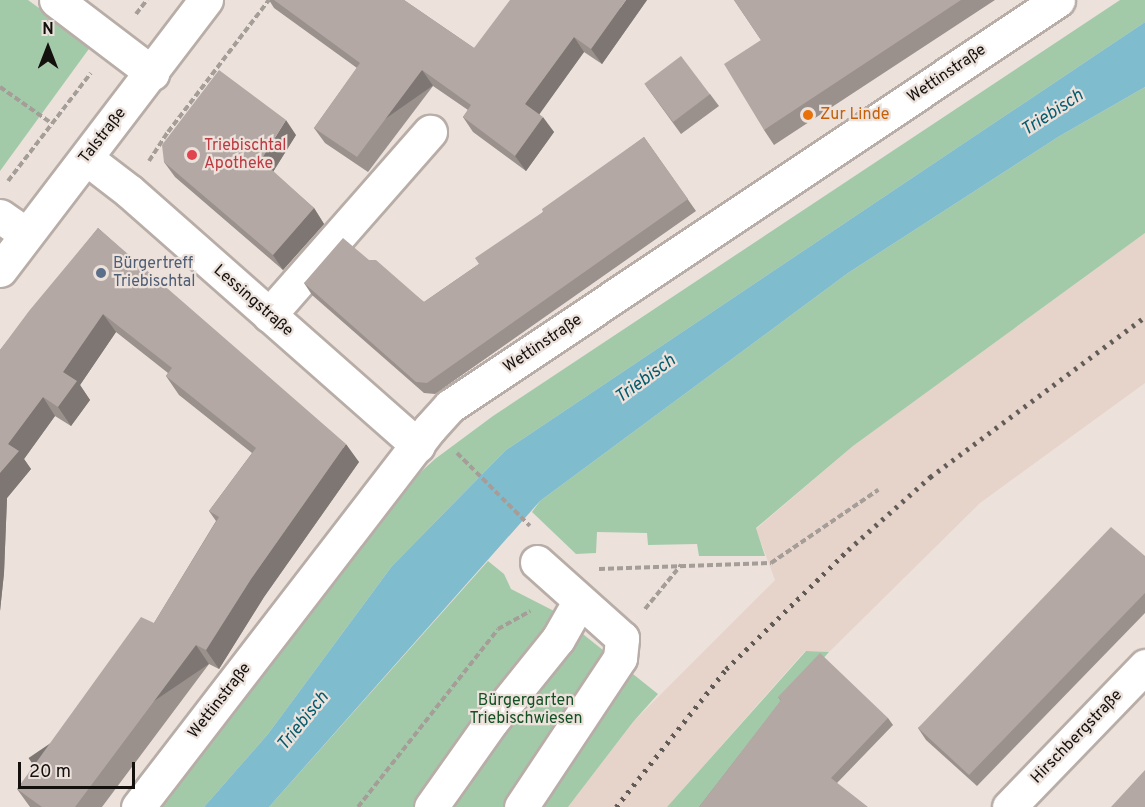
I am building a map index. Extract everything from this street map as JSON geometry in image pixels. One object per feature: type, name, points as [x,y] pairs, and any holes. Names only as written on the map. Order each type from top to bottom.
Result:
[{"type":"street","points":[[56,0],[152,73]]},
{"type":"street","name":"Talstraße","points":[[0,270],[13,225],[86,158],[206,0]]},
{"type":"street","name":"Wettinstraße","points":[[138,807],[450,406],[1058,0]]},
{"type":"street","points":[[269,315],[430,132]]},
{"type":"street","name":"Lessingstraße","points":[[86,158],[129,191],[418,446]]},
{"type":"street","points":[[521,807],[620,658],[622,638],[574,597],[537,547]]},
{"type":"street","points":[[431,807],[492,721],[558,639],[574,597]]},
{"type":"street","name":"Hirschbergstraße","points":[[1009,807],[1145,666]]},
{"type":"path","points":[[6,182],[114,44]]},
{"type":"path","points":[[0,87],[51,123]]},
{"type":"path","points":[[454,450],[537,547]]},
{"type":"path","points":[[593,570],[771,563],[878,490]]},
{"type":"path","points":[[622,638],[681,565]]},
{"type":"path","points":[[358,807],[498,629],[574,597]]},
{"type":"shaded area","points":[[1145,233],[1145,383],[980,503],[829,652],[805,651],[667,807],[568,807],[633,722],[775,580],[756,529],[853,446]]},
{"type":"green space","points":[[0,0],[28,0],[91,46],[0,171]]},
{"type":"green space","points":[[1120,0],[1145,0],[1145,22],[506,450],[392,566],[268,734],[204,807],[158,807],[402,489],[435,459],[493,416]]},
{"type":"green space","points":[[1145,87],[1145,233],[853,446],[756,528],[765,556],[699,556],[697,544],[648,545],[647,533],[597,532],[596,553],[576,554],[532,512],[540,501],[848,273],[1058,137]]},
{"type":"green space","name":"Bürgergarten Triebischwiesen","points":[[488,561],[504,574],[511,589],[554,611],[658,694],[633,722],[568,807],[269,807]]},
{"type":"green space","points":[[806,651],[829,652],[770,717],[702,807],[667,807]]},
{"type":"water","name":"Triebisch","points":[[1145,22],[1145,87],[1058,137],[848,273],[540,501],[269,807],[204,807],[268,734],[392,566],[506,450]]},
{"type":"building","points":[[274,0],[404,0],[474,48],[510,0],[626,0],[591,49],[574,37],[525,104],[543,117],[515,156],[463,117],[471,105],[422,70],[357,157],[314,128],[360,63]]},
{"type":"building","points":[[734,0],[961,0],[764,130],[724,64],[761,40]]},
{"type":"building","points":[[681,56],[710,94],[673,122],[644,84]]},
{"type":"building","points":[[219,70],[286,120],[261,160],[314,208],[273,255],[164,162],[162,145]]},
{"type":"building","points":[[644,137],[688,199],[427,383],[416,382],[304,283],[343,238],[369,260],[376,260],[424,302],[479,264],[475,258],[543,212],[542,209]]},
{"type":"building","points":[[98,228],[346,444],[251,579],[206,650],[196,645],[75,807],[42,807],[17,789],[141,617],[154,623],[219,517],[209,511],[256,448],[166,376],[172,368],[103,314],[63,372],[77,381],[58,407],[43,397],[8,444],[19,451],[0,473],[0,350],[29,311]]},
{"type":"building","points":[[1111,527],[1145,556],[1145,593],[969,775],[918,728]]},
{"type":"building","points":[[820,653],[888,718],[831,778],[868,807],[699,807],[781,700],[778,697]]},
{"type":"building","points":[[1145,770],[1145,807],[1111,807]]},
{"type":"railway","points":[[616,807],[726,669],[848,550],[930,477],[1145,317]]},
{"type":"place","name":"Zur Linde","points":[[808,115]]},
{"type":"place","name":"Triebischtal Apotheke","points":[[192,155]]},
{"type":"place","name":"Bürgertreff Triebischtal","points":[[101,273]]}]
